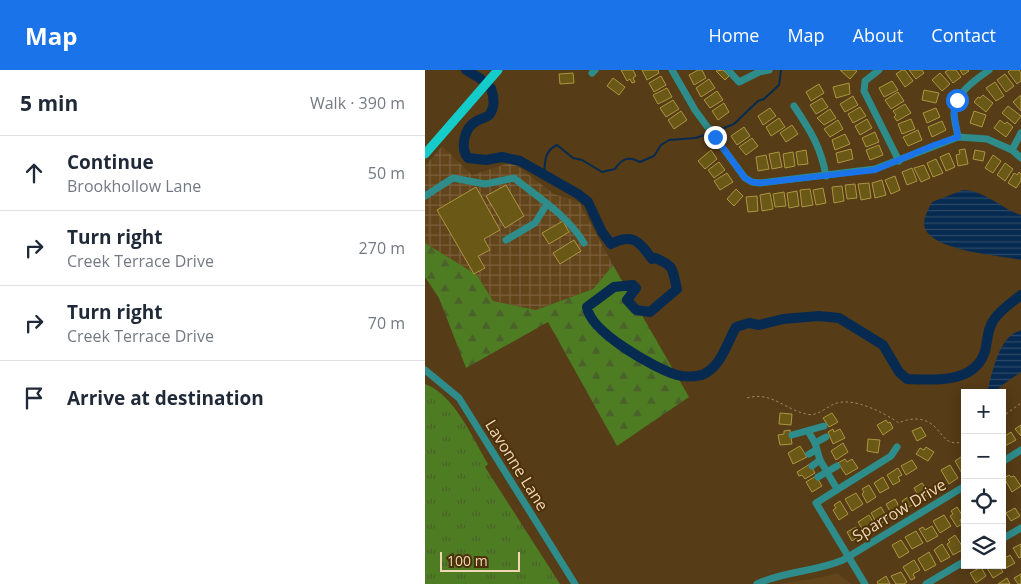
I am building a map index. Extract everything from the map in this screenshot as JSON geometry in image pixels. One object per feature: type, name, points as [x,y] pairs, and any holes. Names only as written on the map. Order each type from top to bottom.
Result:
[{"type":"main road","points":[[425,154],[495,71]]},
{"type":"street","points":[[672,70],[695,110],[745,178],[752,182],[760,183],[875,170],[958,137],[987,139],[1012,150],[1021,158]]},
{"type":"street","points":[[728,70],[739,82],[759,72],[769,70]]},
{"type":"street","points":[[879,70],[865,81],[864,91],[899,161]]},
{"type":"street","points":[[958,137],[954,114],[957,100],[966,87],[989,70]]},
{"type":"street","points":[[794,106],[812,134],[822,157],[826,176]]},
{"type":"street","points":[[1012,150],[1021,133]]},
{"type":"street","points":[[425,196],[453,178],[485,184],[514,178],[576,229],[584,243]]},
{"type":"street","points":[[506,240],[535,223],[547,204]]},
{"type":"street","name":"Lavonne Lane","points":[[425,370],[459,398],[575,584]]},
{"type":"street","points":[[792,435],[824,426]]},
{"type":"street","points":[[808,431],[820,460],[837,489]]},
{"type":"street","points":[[809,454],[826,437]]},
{"type":"street","points":[[865,584],[816,503],[891,456],[897,447]]},
{"type":"street","points":[[1006,459],[1021,450]]},
{"type":"street","points":[[812,466],[820,460]]},
{"type":"street","points":[[818,477],[837,466]]},
{"type":"street","name":"Sparrow Drive","points":[[757,584],[779,575],[822,568],[848,557],[961,488]]},
{"type":"street","points":[[1006,537],[1021,528]]},
{"type":"street","points":[[926,584],[961,563]]},
{"type":"path","points":[[747,398],[764,396],[806,415],[814,415],[835,403],[846,402],[885,413],[899,424],[909,419],[920,419],[935,426],[944,439],[956,444],[961,443]]},
{"type":"path","points":[[1006,414],[1021,403]]},
{"type":"shaded area","points":[[442,146],[472,175],[512,162],[554,194],[579,202],[613,265],[593,289],[536,310],[493,301],[477,275],[425,243],[425,166]]},
{"type":"shaded area","points":[[837,573],[851,584],[779,584],[823,577]]},
{"type":"green space","points":[[425,243],[477,275],[493,301],[536,310],[593,289],[613,265],[689,397],[617,446],[548,322],[466,368],[439,298],[425,277]]},
{"type":"green space","points":[[425,384],[445,397],[462,418],[488,464],[485,467],[560,584],[425,584]]},
{"type":"water","points":[[963,190],[986,196],[1021,215],[1021,260],[981,254],[950,246],[928,233],[924,221],[932,202]]},
{"type":"water","points":[[1021,330],[1021,372],[998,389],[988,389],[1001,348],[1005,341]]},
{"type":"building","points":[[621,70],[633,70],[636,76],[633,78],[635,82],[632,83],[630,79],[627,81]]},
{"type":"building","points":[[642,70],[658,70],[659,73],[647,80]]},
{"type":"building","points":[[702,70],[706,78],[694,85],[689,75]]},
{"type":"building","points":[[723,70],[729,76],[725,80],[716,71]]},
{"type":"building","points":[[840,70],[855,70],[857,71],[850,79]]},
{"type":"building","points":[[905,70],[913,81],[905,87],[896,74]]},
{"type":"building","points":[[909,70],[922,70],[924,73],[916,79]]},
{"type":"building","points":[[956,70],[961,77],[953,83],[945,72]]},
{"type":"building","points":[[960,70],[968,70],[969,71],[963,75]]},
{"type":"building","points":[[1010,70],[1019,70],[1021,73],[1021,81],[1017,84],[1008,72]]},
{"type":"building","points":[[573,73],[574,83],[560,84],[559,74]]},
{"type":"building","points":[[940,73],[950,84],[942,91],[932,80]]},
{"type":"building","points":[[1005,74],[1014,86],[1006,92],[997,80]]},
{"type":"building","points":[[661,76],[666,85],[654,92],[649,83]]},
{"type":"building","points":[[613,78],[625,87],[619,95],[607,86]]},
{"type":"building","points":[[709,79],[715,88],[701,97],[696,88]]},
{"type":"building","points":[[892,81],[898,90],[884,97],[879,88]]},
{"type":"building","points":[[995,82],[1004,96],[996,101],[986,88]]},
{"type":"building","points":[[849,83],[850,94],[836,98],[833,87]]},
{"type":"building","points":[[819,84],[824,93],[811,101],[806,92]]},
{"type":"building","points":[[667,88],[672,97],[658,104],[653,95]]},
{"type":"building","points":[[924,90],[939,93],[936,103],[922,100]]},
{"type":"building","points":[[717,91],[723,100],[710,108],[704,100]]},
{"type":"building","points":[[898,92],[904,101],[891,109],[885,100]]},
{"type":"building","points":[[983,95],[993,103],[986,112],[974,102]]},
{"type":"building","points":[[1021,95],[1021,111],[1013,102]]},
{"type":"building","points":[[853,96],[858,105],[845,112],[840,104]]},
{"type":"building","points":[[822,98],[828,107],[816,114],[810,105]]},
{"type":"building","points":[[673,100],[679,109],[666,117],[660,108]]},
{"type":"building","points":[[724,103],[729,112],[718,120],[712,111]]},
{"type":"building","points":[[905,104],[911,113],[897,121],[893,111]]},
{"type":"building","points":[[1008,106],[1021,116],[1015,124],[1002,113]]},
{"type":"building","points":[[860,107],[866,116],[853,123],[848,114]]},
{"type":"building","points":[[770,108],[776,116],[763,125],[758,116]]},
{"type":"building","points":[[936,108],[940,117],[927,123],[923,113]]},
{"type":"building","points":[[830,109],[836,118],[824,125],[817,118]]},
{"type":"building","points":[[681,111],[687,120],[674,129],[668,120]]},
{"type":"building","points":[[974,111],[986,115],[982,127],[970,123]]},
{"type":"building","points":[[779,118],[785,127],[771,136],[766,127]]},
{"type":"building","points":[[867,119],[872,128],[860,135],[855,126]]},
{"type":"building","points":[[911,119],[915,129],[902,134],[898,124]]},
{"type":"building","points":[[838,120],[843,129],[830,137],[824,129]]},
{"type":"building","points":[[1000,120],[1005,124],[1007,122],[1013,127],[1006,137],[994,128]]},
{"type":"building","points":[[942,121],[946,130],[932,137],[928,127]]},
{"type":"building","points":[[792,125],[798,134],[786,142],[780,133]]},
{"type":"building","points":[[744,127],[750,136],[737,145],[731,136]]},
{"type":"building","points":[[918,130],[922,140],[908,146],[903,137]]},
{"type":"building","points":[[875,132],[879,142],[866,147],[862,138]]},
{"type":"building","points":[[845,134],[850,144],[835,150],[832,140]]},
{"type":"building","points":[[752,138],[758,146],[746,155],[739,147]]},
{"type":"building","points":[[879,145],[883,155],[870,160],[866,150]]},
{"type":"building","points":[[851,149],[853,159],[838,163],[836,153]]},
{"type":"building","points":[[965,149],[968,164],[958,166],[956,155],[960,154],[959,150]]},
{"type":"building","points":[[711,150],[717,159],[705,169],[698,161]]},
{"type":"building","points":[[806,150],[808,164],[798,165],[796,152]]},
{"type":"building","points":[[975,150],[985,152],[983,161],[973,159]]},
{"type":"building","points":[[779,152],[782,167],[772,169],[769,154]]},
{"type":"building","points":[[793,152],[795,166],[785,168],[783,154]]},
{"type":"building","points":[[949,153],[955,167],[946,171],[940,157]]},
{"type":"building","points":[[766,155],[769,169],[758,171],[756,157]]},
{"type":"building","points":[[993,155],[1001,161],[993,173],[985,168]]},
{"type":"building","points":[[936,159],[943,173],[933,177],[927,163]]},
{"type":"building","points":[[719,162],[725,170],[714,178],[708,170]]},
{"type":"building","points":[[1005,163],[1013,169],[1005,181],[997,175]]},
{"type":"building","points":[[924,165],[930,178],[921,182],[914,168]]},
{"type":"building","points":[[912,168],[917,181],[907,185],[902,172]]},
{"type":"building","points":[[1019,172],[1021,174],[1021,181],[1016,188],[1008,183],[1014,173],[1017,175]]},
{"type":"building","points":[[727,173],[733,182],[720,190],[714,181]]},
{"type":"building","points":[[895,176],[900,190],[891,194],[885,180]]},
{"type":"building","points":[[882,180],[886,195],[875,198],[872,183]]},
{"type":"building","points":[[869,183],[871,198],[861,200],[858,184]]},
{"type":"building","points":[[855,184],[857,198],[847,199],[845,185]]},
{"type":"building","points":[[506,185],[524,216],[505,228],[486,196]]},
{"type":"building","points":[[842,186],[844,201],[834,203],[832,187]]},
{"type":"building","points":[[476,187],[500,230],[484,239],[490,250],[478,256],[485,268],[474,274],[437,210]]},
{"type":"building","points":[[823,188],[826,203],[816,205],[813,190]]},
{"type":"building","points":[[736,189],[743,196],[734,206],[727,199]]},
{"type":"building","points":[[810,189],[813,205],[802,207],[800,190]]},
{"type":"building","points":[[797,191],[799,206],[789,208],[787,193]]},
{"type":"building","points":[[784,192],[786,206],[775,207],[773,194]]},
{"type":"building","points":[[770,193],[773,209],[762,211],[760,195]]},
{"type":"building","points":[[757,196],[758,211],[748,212],[746,197]]},
{"type":"building","points":[[563,221],[569,232],[549,244],[542,233]]},
{"type":"building","points":[[574,240],[581,251],[560,264],[553,253]]},
{"type":"building","points":[[780,413],[792,414],[791,425],[779,424]]},
{"type":"building","points":[[832,413],[838,422],[829,427],[823,418]]},
{"type":"building","points":[[886,420],[888,423],[890,422],[893,428],[883,435],[877,425]]},
{"type":"building","points":[[1021,425],[1021,436],[1015,429]]},
{"type":"building","points":[[921,427],[926,436],[917,441],[912,431]]},
{"type":"building","points":[[833,429],[834,432],[840,429],[845,438],[833,444],[828,432]]},
{"type":"building","points":[[790,430],[792,444],[780,445],[778,435]]},
{"type":"building","points":[[1011,432],[1016,440],[1006,445],[1006,435]]},
{"type":"building","points":[[868,439],[880,440],[878,453],[867,451]]},
{"type":"building","points":[[843,443],[848,452],[836,460],[831,451]]},
{"type":"building","points":[[800,446],[807,457],[793,464],[788,453]]},
{"type":"building","points":[[926,447],[934,452],[928,461],[916,454],[920,448],[924,450]]},
{"type":"building","points":[[961,457],[961,472],[955,461]]},
{"type":"building","points":[[845,459],[847,462],[852,459],[858,468],[846,475],[838,463]]},
{"type":"building","points":[[912,460],[917,468],[906,475],[901,466]]},
{"type":"building","points":[[810,464],[815,473],[805,479],[802,475],[799,476],[797,472]]},
{"type":"building","points":[[950,465],[958,478],[949,484],[941,470]]},
{"type":"building","points":[[898,468],[902,475],[898,477],[900,481],[893,485],[887,475]]},
{"type":"building","points":[[816,476],[822,486],[812,492],[806,482]]},
{"type":"building","points":[[1014,476],[1021,486],[1012,492],[1006,482],[1006,477]]},
{"type":"building","points":[[883,477],[889,488],[880,493],[874,483]]},
{"type":"building","points":[[922,483],[928,492],[925,494],[926,497],[921,500],[914,488]]},
{"type":"building","points":[[869,485],[876,497],[867,503],[862,494],[864,492],[862,489]]},
{"type":"building","points":[[856,493],[863,504],[852,511],[845,499]]},
{"type":"building","points":[[911,495],[916,503],[907,508],[902,501]]},
{"type":"building","points":[[895,499],[900,508],[897,510],[899,513],[893,517],[886,504]]},
{"type":"building","points":[[840,501],[848,514],[839,520],[833,510],[836,508],[834,505]]},
{"type":"building","points":[[881,507],[888,519],[882,523],[880,520],[876,522],[871,513]]},
{"type":"building","points":[[957,507],[961,513],[961,525],[957,527],[950,516],[953,514],[951,511]]},
{"type":"building","points":[[1015,508],[1020,516],[1011,521],[1006,513]]},
{"type":"building","points":[[869,515],[876,527],[865,533],[858,522]]},
{"type":"building","points":[[944,515],[951,526],[940,533],[933,521]]},
{"type":"building","points":[[932,526],[938,536],[927,542],[919,529],[923,527],[925,530]]},
{"type":"building","points":[[856,527],[861,535],[852,541],[847,532]]},
{"type":"building","points":[[916,531],[923,543],[912,549],[905,537]]},
{"type":"building","points":[[955,535],[961,544],[961,551],[953,555],[947,544],[950,542],[948,540]]},
{"type":"building","points":[[901,540],[909,552],[899,558],[892,545]]},
{"type":"building","points":[[942,544],[950,557],[941,562],[934,550]]},
{"type":"building","points":[[1021,544],[1021,557],[1019,558],[1013,548]]},
{"type":"building","points":[[929,552],[936,565],[925,571],[918,559]]},
{"type":"building","points":[[1010,555],[1015,563],[1006,568],[1006,556]]},
{"type":"building","points":[[914,560],[920,570],[913,574],[915,578],[911,580],[903,567]]},
{"type":"building","points":[[982,569],[986,576],[976,583],[970,573]]},
{"type":"building","points":[[987,569],[1001,569],[1003,572],[993,578]]},
{"type":"building","points":[[901,572],[907,582],[896,584],[891,576]]},
{"type":"building","points":[[1021,574],[1021,584],[1018,584],[1014,578]]},
{"type":"building","points":[[886,576],[890,584],[878,584],[877,582]]},
{"type":"building","points":[[1007,578],[1010,584],[998,584]]},
{"type":"waterway","points":[[466,70],[481,79]]},
{"type":"waterway","points":[[719,130],[734,124],[758,101],[764,99],[779,85],[781,70]]},
{"type":"waterway","points":[[491,88],[494,102],[493,109],[488,116],[471,125],[464,139],[464,149],[468,158],[486,160],[502,157],[520,161],[578,194],[588,202],[602,232],[611,244],[625,239],[635,241],[639,243],[652,259],[655,258],[666,263],[672,269],[677,289],[650,312],[636,310],[627,300],[636,288],[633,285],[614,287],[587,307],[591,317],[611,338],[639,357],[667,371],[680,376],[704,374],[715,366],[736,327],[749,323],[759,325],[783,319],[819,316],[839,318],[883,345],[899,372],[907,379],[952,378],[963,375],[980,362],[985,351],[992,322],[1021,295]]},
{"type":"waterway","points":[[544,175],[547,154],[557,145],[573,158],[582,160],[602,172],[615,169],[620,162],[626,159],[640,162],[654,156],[661,145],[669,140],[696,138],[704,135]]},
{"type":"route","points":[[715,137],[745,178],[752,182],[760,183],[875,170],[958,137],[954,114],[957,100]]}]
